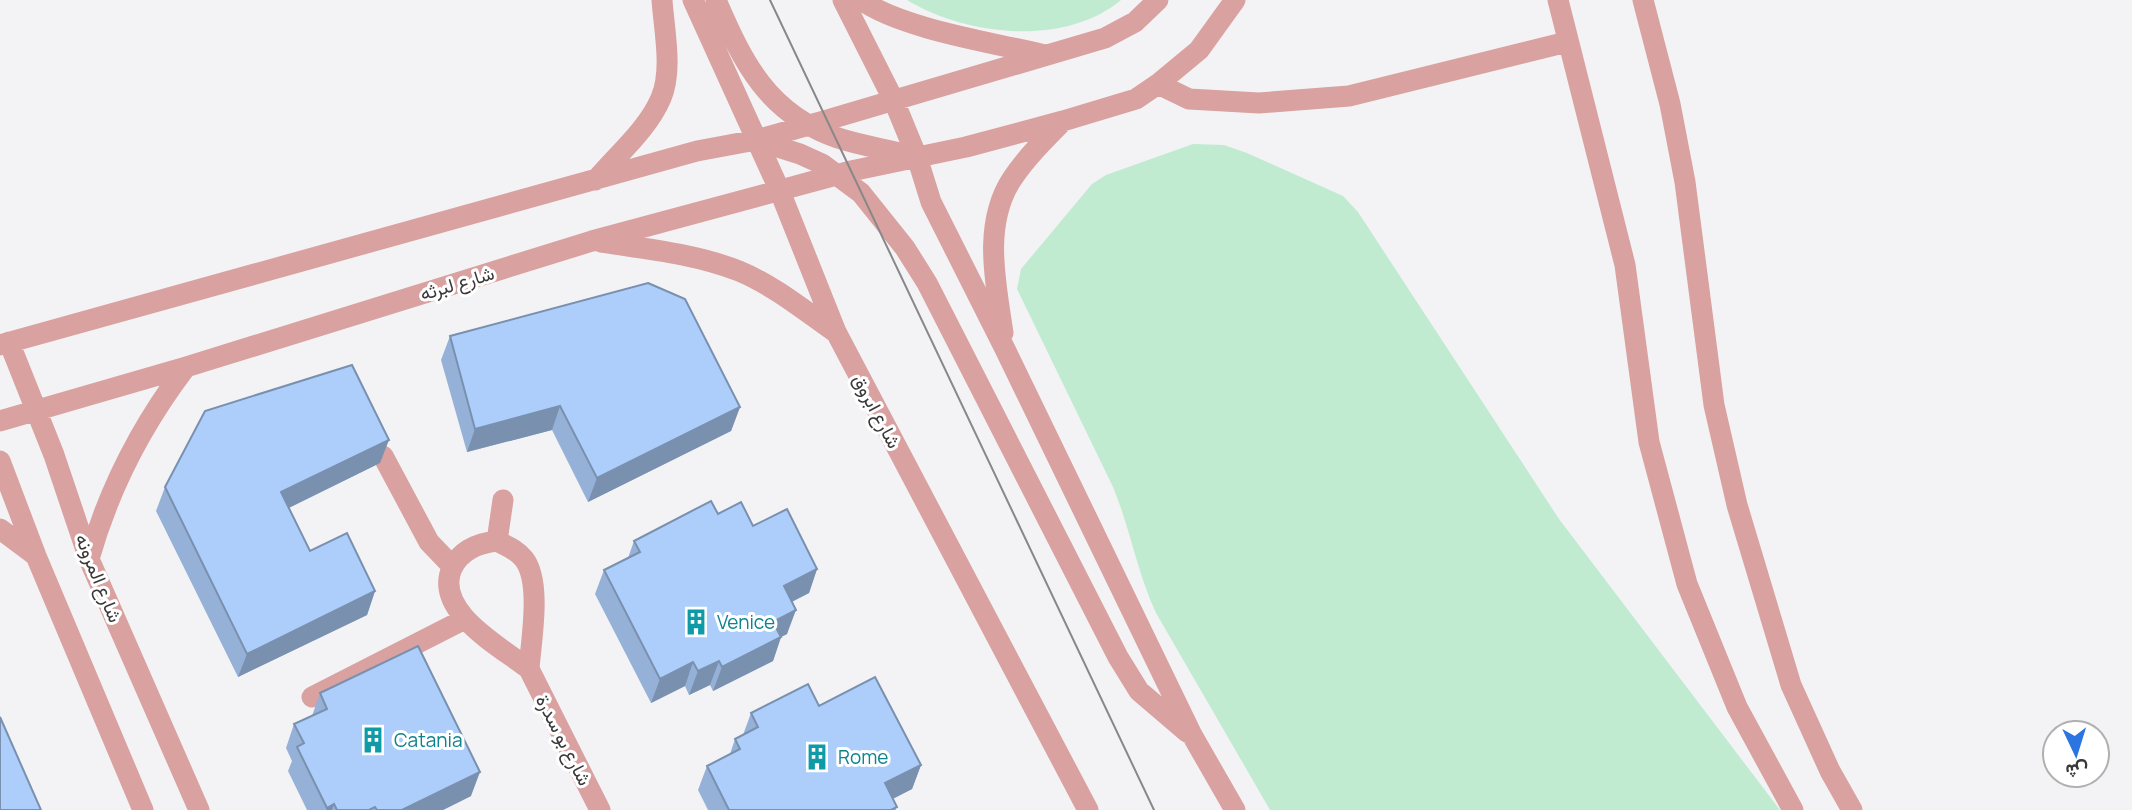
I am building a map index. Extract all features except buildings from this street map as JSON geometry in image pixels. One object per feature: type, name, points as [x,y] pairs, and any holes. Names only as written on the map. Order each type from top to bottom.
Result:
[{"type":"street","points":[[596,180],[645,124],[661,97],[666,61],[662,0]]},
{"type":"street","name":"شارع ابروق","points":[[693,0],[779,189],[836,332],[1088,810]]},
{"type":"street","points":[[716,0],[739,53],[765,90],[779,104],[809,125],[849,141],[917,157]]},
{"type":"street","points":[[843,0],[894,101],[917,157],[931,202],[1192,735],[1235,810]]},
{"type":"street","points":[[862,0],[877,11],[922,25],[1047,55]]},
{"type":"street","points":[[4,343],[697,151],[756,140],[894,101],[1105,38],[1135,22],[1158,0]]},
{"type":"street","name":"شارع لبرثه","points":[[0,421],[186,367],[592,241],[779,189],[965,147],[1136,99],[1158,85],[1199,50],[1235,0]]},
{"type":"street","points":[[1558,0],[1625,265],[1649,442],[1687,584],[1737,707],[1793,810]]},
{"type":"street","points":[[1643,0],[1670,104],[1685,181],[1714,405],[1737,505],[1791,685],[1819,750],[1852,810]]},
{"type":"street","points":[[1158,85],[1189,99],[1259,103],[1349,96],[1567,42]]},
{"type":"street","points":[[1005,349],[993,261],[995,229],[1001,205],[1010,182],[1032,153],[1063,121]]},
{"type":"street","points":[[756,140],[800,154],[839,175],[862,193],[905,248],[926,282],[1118,657],[1139,691],[1192,735]]},
{"type":"street","points":[[592,241],[702,260],[740,272],[770,288],[836,332]]},
{"type":"street","name":"شارع المرونه","points":[[4,343],[54,455],[89,559],[199,810]]},
{"type":"street","points":[[89,559],[99,526],[126,460],[157,407],[186,367]]},
{"type":"street","points":[[383,456],[429,542],[453,567],[467,550],[478,544],[497,541],[503,500]]},
{"type":"street","points":[[0,461],[36,555],[143,810]]},
{"type":"street","points":[[0,529],[36,555]]},
{"type":"street","name":"شارع بو سدرة","points":[[497,541],[517,551],[533,578],[529,669]]},
{"type":"street","name":"شارع بو سدرة","points":[[453,567],[449,577],[450,598],[465,619],[529,669],[600,810]]},
{"type":"street","points":[[312,697],[465,619]]},
{"type":"green space","points":[[907,0],[1121,0],[1098,15],[1072,25],[1015,31],[957,22]]},
{"type":"green space","points":[[1193,144],[1224,145],[1247,153],[1343,196],[1358,212],[1559,519],[1780,810],[1270,810],[1156,613],[1113,487],[1017,289],[1021,269],[1092,184],[1106,175]]},
{"type":"tram line","points":[[770,0],[1154,810]]},
{"type":"place","name":"Venice","points":[[696,622]]},
{"type":"place","name":"Catania","points":[[373,740]]},
{"type":"place","name":"Rome","points":[[817,757]]}]
